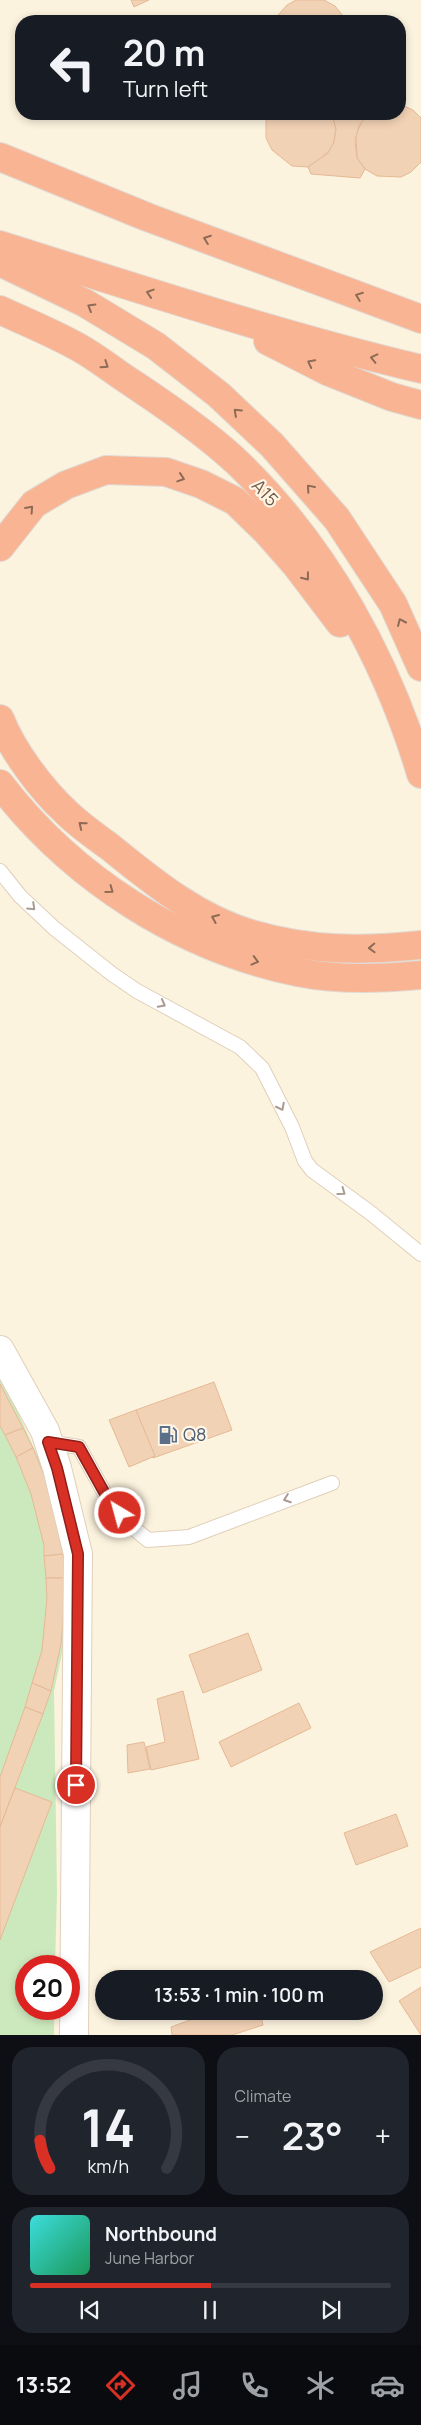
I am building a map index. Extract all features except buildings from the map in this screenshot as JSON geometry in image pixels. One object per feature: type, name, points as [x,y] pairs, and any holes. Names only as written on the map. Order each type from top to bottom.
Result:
[{"type":"highway","points":[[0,157],[147,217],[421,319]]},
{"type":"highway","points":[[0,245],[181,303],[350,352],[421,369]]},
{"type":"highway","name":"A15","points":[[0,262],[85,303],[156,346],[219,395],[272,445],[337,519],[393,604],[421,667]]},
{"type":"highway","points":[[181,303],[272,343],[327,371],[392,397],[421,405]]},
{"type":"highway","name":"A15","points":[[0,310],[79,347],[162,403],[239,464],[281,509],[333,580],[372,649],[398,703],[421,774]]},
{"type":"highway","points":[[392,397],[421,423]]},
{"type":"highway","points":[[0,547],[34,504],[66,484],[106,470],[166,472],[201,484],[235,501],[267,532],[334,612],[385,700],[421,780]]},
{"type":"highway","points":[[0,719],[29,768],[65,811],[149,878],[198,911],[254,935],[316,948],[352,949],[421,945]]},
{"type":"highway","points":[[0,784],[24,816],[73,861],[112,892],[204,943],[248,960],[298,972],[354,977],[421,975]]},
{"type":"street","points":[[0,1350],[44,1431],[57,1468],[78,1554],[74,2035]]},
{"type":"lane","points":[[0,871],[20,896],[54,928],[112,974],[137,991],[240,1047],[262,1068],[292,1127],[305,1161],[312,1170],[372,1214],[421,1254]]},
{"type":"lane","points":[[48,1442],[79,1447],[109,1501],[130,1525],[148,1540],[189,1537],[332,1483]]},
{"type":"green space","points":[[0,1380],[14,1404],[51,1486],[69,1577],[64,1644],[54,1691],[57,1893],[55,1955],[15,1955],[15,2020],[54,2020],[54,2035],[0,2035]]},
{"type":"place","name":"Q8","points":[[168,1435]]},
{"type":"route","points":[[76,1785],[78,1554],[57,1468],[48,1442],[79,1447],[109,1501],[120,1513]]}]
